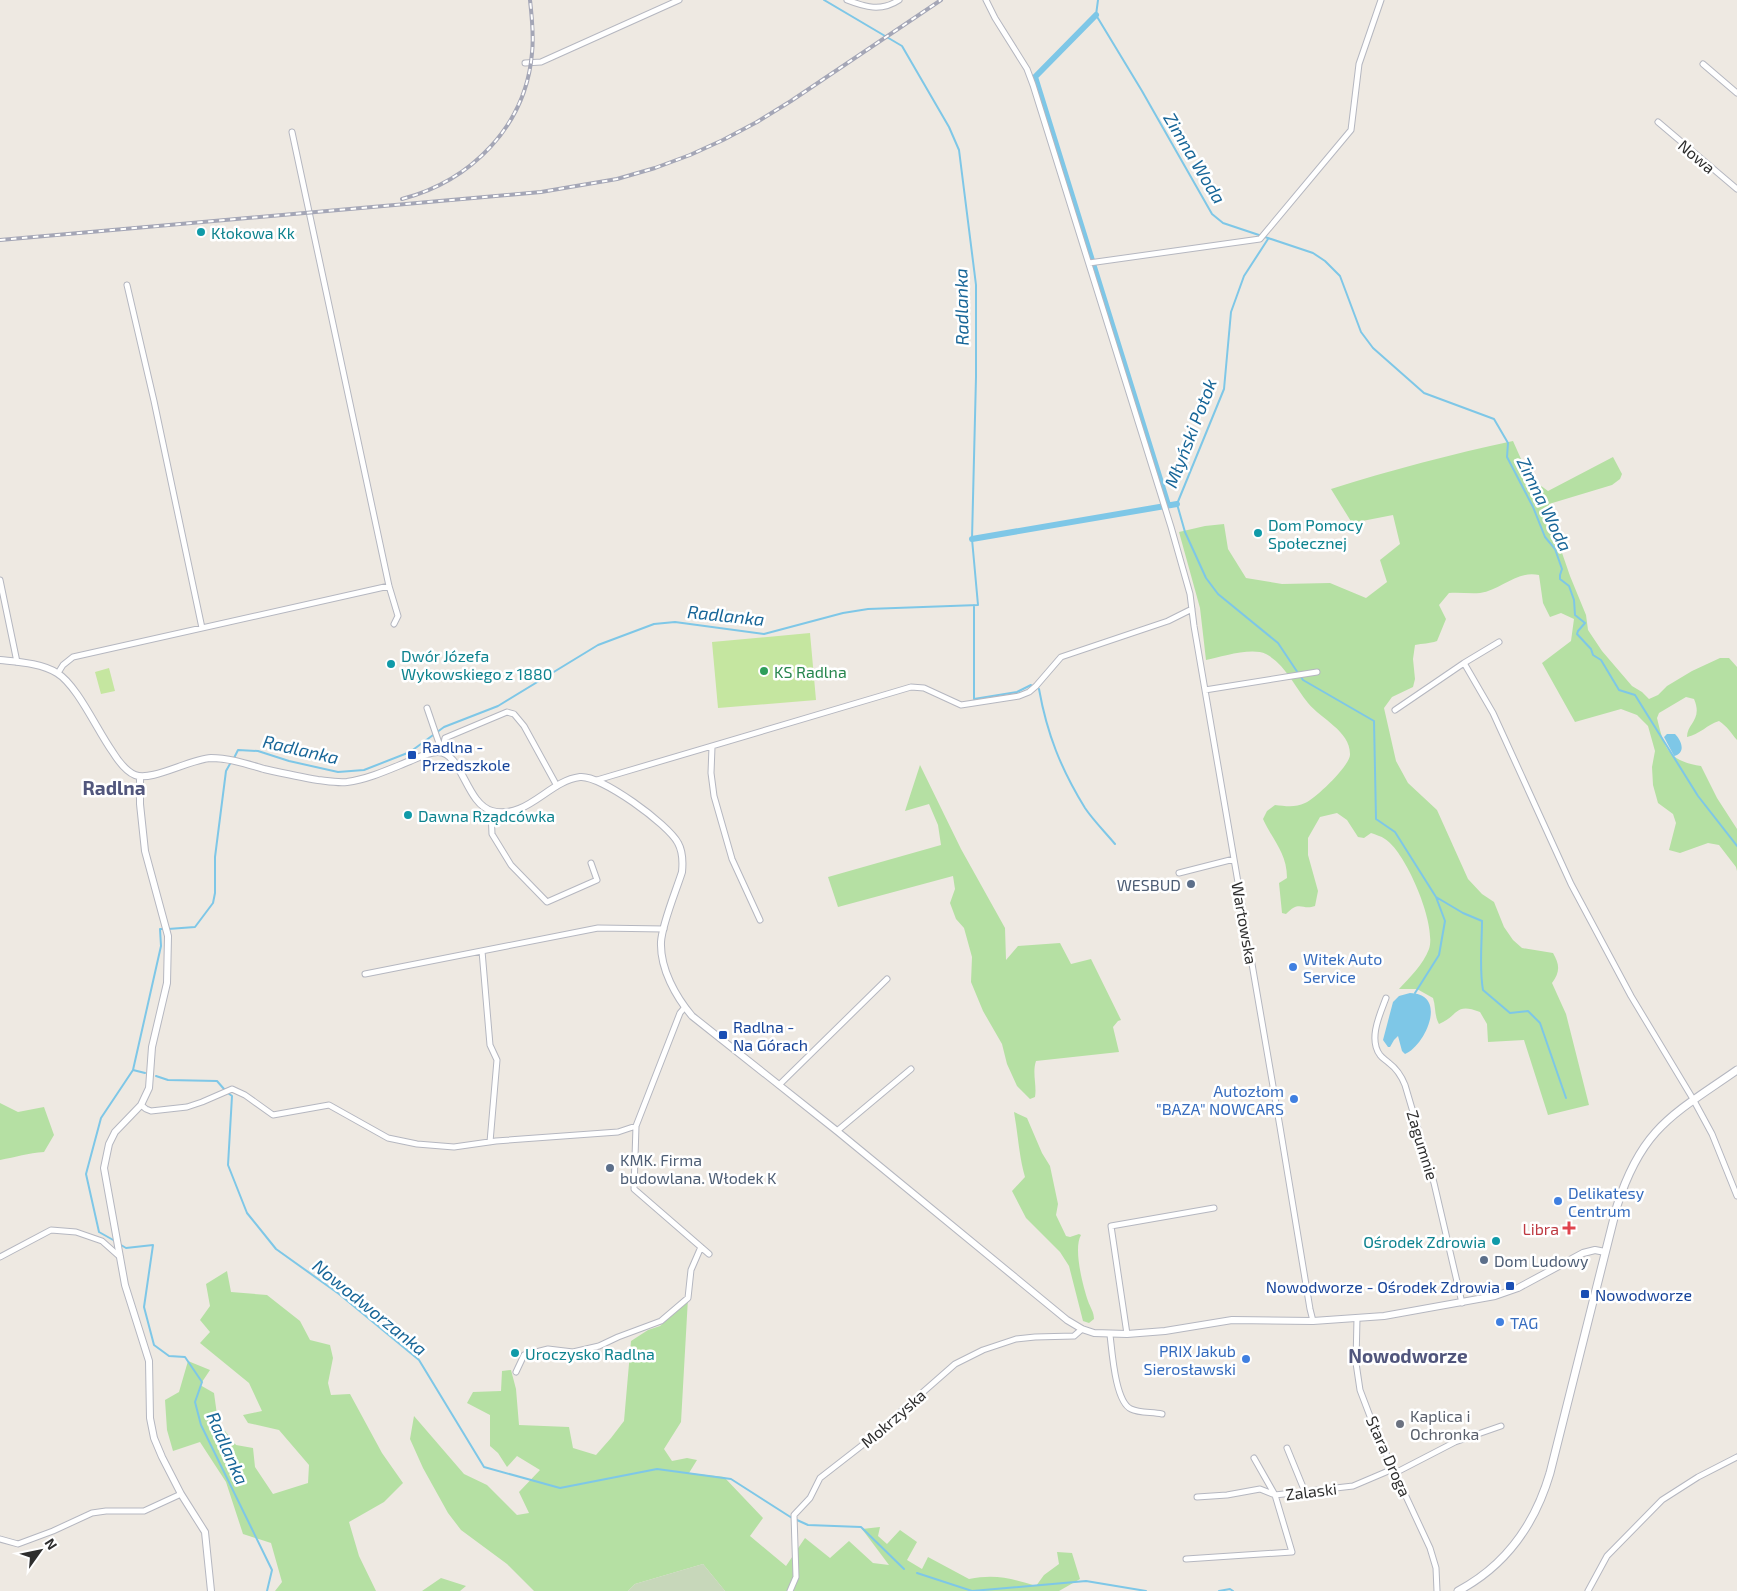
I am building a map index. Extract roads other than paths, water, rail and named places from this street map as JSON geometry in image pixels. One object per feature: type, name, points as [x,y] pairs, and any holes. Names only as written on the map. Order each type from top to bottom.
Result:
[{"type":"main road","points":[[1458,1591],[1473,1582],[1505,1555],[1529,1524],[1540,1503],[1550,1473],[1605,1252],[1627,1176],[1640,1152],[1668,1118],[1694,1098],[1737,1070]]},
{"type":"street","points":[[525,63],[541,62],[679,0]]},
{"type":"street","points":[[846,0],[873,8],[892,5],[899,0]]},
{"type":"street","name":"Wartowska","points":[[986,0],[1018,54],[1033,84],[1171,527],[1190,594],[1313,1321]]},
{"type":"street","points":[[1089,263],[1260,239],[1351,130],[1359,64],[1381,0]]},
{"type":"street","points":[[1703,64],[1737,93]]},
{"type":"street","name":"Nowa","points":[[1658,122],[1737,189]]},
{"type":"street","points":[[292,132],[389,586],[398,616],[394,624]]},
{"type":"street","points":[[128,285],[202,628]]},
{"type":"street","points":[[0,580],[18,662]]},
{"type":"street","points":[[58,673],[63,665],[73,657],[389,586]]},
{"type":"street","points":[[597,780],[911,688],[924,688],[961,705],[1019,696],[1029,692],[1036,686],[1061,657],[1168,621],[1192,609]]},
{"type":"street","points":[[1395,710],[1464,663],[1499,642]]},
{"type":"street","points":[[0,660],[48,668],[58,673],[75,693],[115,756],[132,774],[140,777],[149,776],[195,760],[210,758],[241,762],[305,778],[342,782],[376,774],[424,755],[442,752],[453,760],[478,803],[491,811],[502,812],[519,809],[557,786],[577,778],[597,780],[614,790],[668,830],[680,846],[683,863],[682,872],[661,943],[665,967],[670,981],[692,1016],[711,1033],[837,1131],[1067,1320],[1082,1329],[1094,1333],[1127,1334],[1165,1331],[1232,1320],[1313,1321],[1384,1316],[1495,1296],[1518,1288],[1584,1253],[1594,1250],[1605,1252]]},
{"type":"street","points":[[1464,663],[1493,713],[1571,884],[1631,996],[1694,1098],[1712,1134],[1737,1196]]},
{"type":"street","points":[[1205,690],[1317,672]]},
{"type":"street","points":[[428,708],[442,752]]},
{"type":"street","points":[[442,752],[444,738],[507,712],[514,714],[524,726],[557,786]]},
{"type":"street","points":[[712,747],[711,773],[714,796],[732,859],[760,920]]},
{"type":"street","points":[[140,777],[140,804],[145,851],[168,933],[167,983],[152,1047],[149,1088],[141,1105],[115,1132],[108,1144],[104,1168],[125,1285],[149,1361],[150,1418],[154,1438],[181,1494],[205,1532],[211,1591]]},
{"type":"street","points":[[491,811],[492,834],[511,865],[547,902],[597,880],[591,863]]},
{"type":"street","points":[[1179,873],[1234,859]]},
{"type":"street","points":[[365,974],[598,928],[664,929]]},
{"type":"street","points":[[482,951],[490,1045],[497,1060],[490,1142]]},
{"type":"street","points":[[778,1085],[887,979]]},
{"type":"street","name":"Zagumnie","points":[[1386,998],[1379,1017],[1375,1036],[1376,1045],[1380,1055],[1400,1073],[1405,1085],[1434,1183],[1462,1303]]},
{"type":"street","points":[[685,1007],[680,1013],[636,1126],[634,1189],[710,1254]]},
{"type":"street","points":[[837,1131],[911,1069]]},
{"type":"street","points":[[141,1105],[152,1111],[187,1107],[232,1089],[245,1095],[273,1115],[329,1105],[388,1138],[417,1144],[454,1147],[490,1142],[618,1132],[636,1126]]},
{"type":"street","points":[[1127,1334],[1111,1226],[1214,1208]]},
{"type":"street","points":[[0,1257],[51,1230],[76,1232],[102,1240],[120,1257]]},
{"type":"street","points":[[516,1372],[524,1355],[548,1349],[574,1352],[599,1346],[661,1321],[688,1298],[691,1270],[702,1247]]},
{"type":"street","name":"Stara Droga","points":[[1357,1318],[1357,1377],[1376,1432],[1430,1548],[1436,1568],[1437,1591]]},
{"type":"street","name":"Mokrzyska","points":[[790,1591],[796,1577],[794,1515],[810,1498],[820,1478],[866,1443],[955,1364],[983,1350],[1016,1339],[1074,1336],[1082,1329]]},
{"type":"street","points":[[1110,1334],[1116,1374],[1124,1402],[1131,1409],[1162,1414]]},
{"type":"street","name":"Zalaski","points":[[1197,1497],[1227,1495],[1260,1489],[1275,1495],[1353,1486],[1394,1471],[1455,1442],[1501,1426]]},
{"type":"street","points":[[1286,1448],[1305,1492]]},
{"type":"street","points":[[1588,1591],[1607,1556],[1662,1500],[1698,1477],[1737,1457]]},
{"type":"street","points":[[1186,1559],[1292,1552],[1275,1495],[1254,1458]]},
{"type":"street","points":[[0,1539],[18,1544],[53,1531],[92,1513],[144,1511],[181,1494]]},
{"type":"water","points":[[1667,734],[1675,734],[1682,746],[1680,752],[1674,756],[1664,737]]},
{"type":"water","points":[[1410,993],[1422,996],[1428,1002],[1431,1011],[1430,1021],[1420,1041],[1405,1054],[1402,1051],[1398,1036],[1390,1047],[1383,1040],[1393,1002],[1399,996]]},
{"type":"waterway","name":"Radlanka","points":[[234,758],[238,750],[258,751],[289,761],[338,772],[364,770],[410,752],[444,727],[498,706],[598,645],[654,624],[675,622],[764,634],[843,613],[868,609],[978,605],[972,539],[976,285],[959,150],[949,127],[902,46],[824,0]]},
{"type":"waterway","name":"Zimna Woda","points":[[1098,0],[1096,15],[1212,214],[1223,223],[1313,253],[1325,261],[1340,276],[1361,332],[1373,348],[1424,393],[1494,419],[1508,443],[1507,457],[1533,507],[1545,537],[1555,549],[1562,569],[1560,579],[1569,586],[1574,600],[1575,615],[1585,623],[1577,634],[1591,649],[1593,655],[1601,660],[1619,690],[1635,695],[1698,796],[1737,846]]},
{"type":"waterway","points":[[1096,15],[1035,77],[1168,505]]},
{"type":"waterway","name":"Młyński Potok","points":[[1268,239],[1244,276],[1231,312],[1224,389],[1177,504],[1185,532],[1206,578],[1218,594],[1278,643],[1298,673]]},
{"type":"waterway","points":[[972,539],[1177,504]]},
{"type":"waterway","points":[[974,605],[974,699],[1017,692],[1031,685]]},
{"type":"waterway","name":"Młyński Potok","points":[[1301,677],[1303,680],[1374,721],[1376,819],[1395,832],[1436,897],[1463,913],[1482,921],[1481,964],[1483,990],[1510,1013],[1528,1011],[1540,1023],[1566,1098]]},
{"type":"waterway","points":[[1039,689],[1046,721],[1056,751],[1076,794],[1088,812],[1115,844]]},
{"type":"waterway","name":"Radlanka","points":[[168,929],[195,927],[213,903],[215,893],[215,857],[226,771],[231,762]]},
{"type":"waterway","points":[[1415,993],[1439,955],[1445,921],[1436,897]]},
{"type":"waterway","points":[[115,1241],[99,1232],[86,1174],[101,1118],[133,1070],[161,946],[160,929],[163,929]]},
{"type":"waterway","points":[[133,1070],[145,1073]]},
{"type":"waterway","name":"Nowodworzanka","points":[[156,1076],[168,1080],[217,1081],[224,1089]]},
{"type":"waterway","name":"Nowodworzanka","points":[[228,1093],[232,1096],[228,1165],[247,1213],[276,1249],[339,1294],[419,1360],[484,1467],[560,1488],[657,1469],[731,1479],[792,1518]]},
{"type":"waterway","name":"Radlanka","points":[[121,1245],[126,1248],[153,1245],[144,1307],[154,1345],[169,1356],[185,1357],[202,1382],[195,1402],[201,1425],[272,1570],[267,1591]]},
{"type":"waterway","name":"Nowodworzanka","points":[[797,1520],[808,1525],[861,1527],[904,1569]]},
{"type":"waterway","name":"Nowodworzanka","points":[[917,1573],[972,1591],[1086,1581],[1146,1591]]},
{"type":"waterway","name":"Nowodworzanka","points":[[1219,1591],[1230,1589],[1233,1591]]},
{"type":"railway","points":[[402,199],[427,191],[451,179],[491,147],[506,127],[519,104],[528,79],[533,40],[530,0]]},
{"type":"railway","points":[[0,240],[541,192],[617,179],[690,155],[757,122],[941,0]]},
{"type":"place","name":"Kłokowa Kk","points":[[201,232]]},
{"type":"place","name":"Dom Pomocy Społecznej","points":[[1258,533]]},
{"type":"place","name":"Dwór Józefa Wykowskiego z 1880","points":[[391,664]]},
{"type":"place","name":"KS Radlna","points":[[764,671]]},
{"type":"place","name":"Radlna - Przedszkole","points":[[412,755]]},
{"type":"place","name":"Dawna Rządcówka","points":[[408,815]]},
{"type":"place","name":"WESBUD","points":[[1191,884]]},
{"type":"place","name":"Witek Auto Service","points":[[1293,967]]},
{"type":"place","name":"Radlna - Na Górach","points":[[723,1035]]},
{"type":"place","name":"Autozłom \"BAZA\" NOWCARS","points":[[1294,1099]]},
{"type":"place","name":"KMK. Firma budowlana. Włodek K","points":[[610,1168]]},
{"type":"place","name":"Delikatesy Centrum","points":[[1558,1201]]},
{"type":"place","name":"Libra","points":[[1569,1228]]},
{"type":"place","name":"Ośrodek Zdrowia","points":[[1496,1241]]},
{"type":"place","name":"Dom Ludowy","points":[[1484,1260]]},
{"type":"place","name":"Nowodworze - Ośrodek Zdrowia","points":[[1510,1286]]},
{"type":"place","name":"Nowodworze","points":[[1585,1294]]},
{"type":"place","name":"TAG","points":[[1500,1322]]},
{"type":"place","name":"Uroczysko Radlna","points":[[515,1353]]},
{"type":"place","name":"PRIX Jakub Sierosławski","points":[[1246,1359]]},
{"type":"place","name":"Kaplica i Ochronka","points":[[1400,1424]]},
{"type":"district","name":"Radlna","points":[[114,787]]},
{"type":"district","name":"Nowodworze","points":[[1408,1355]]}]
